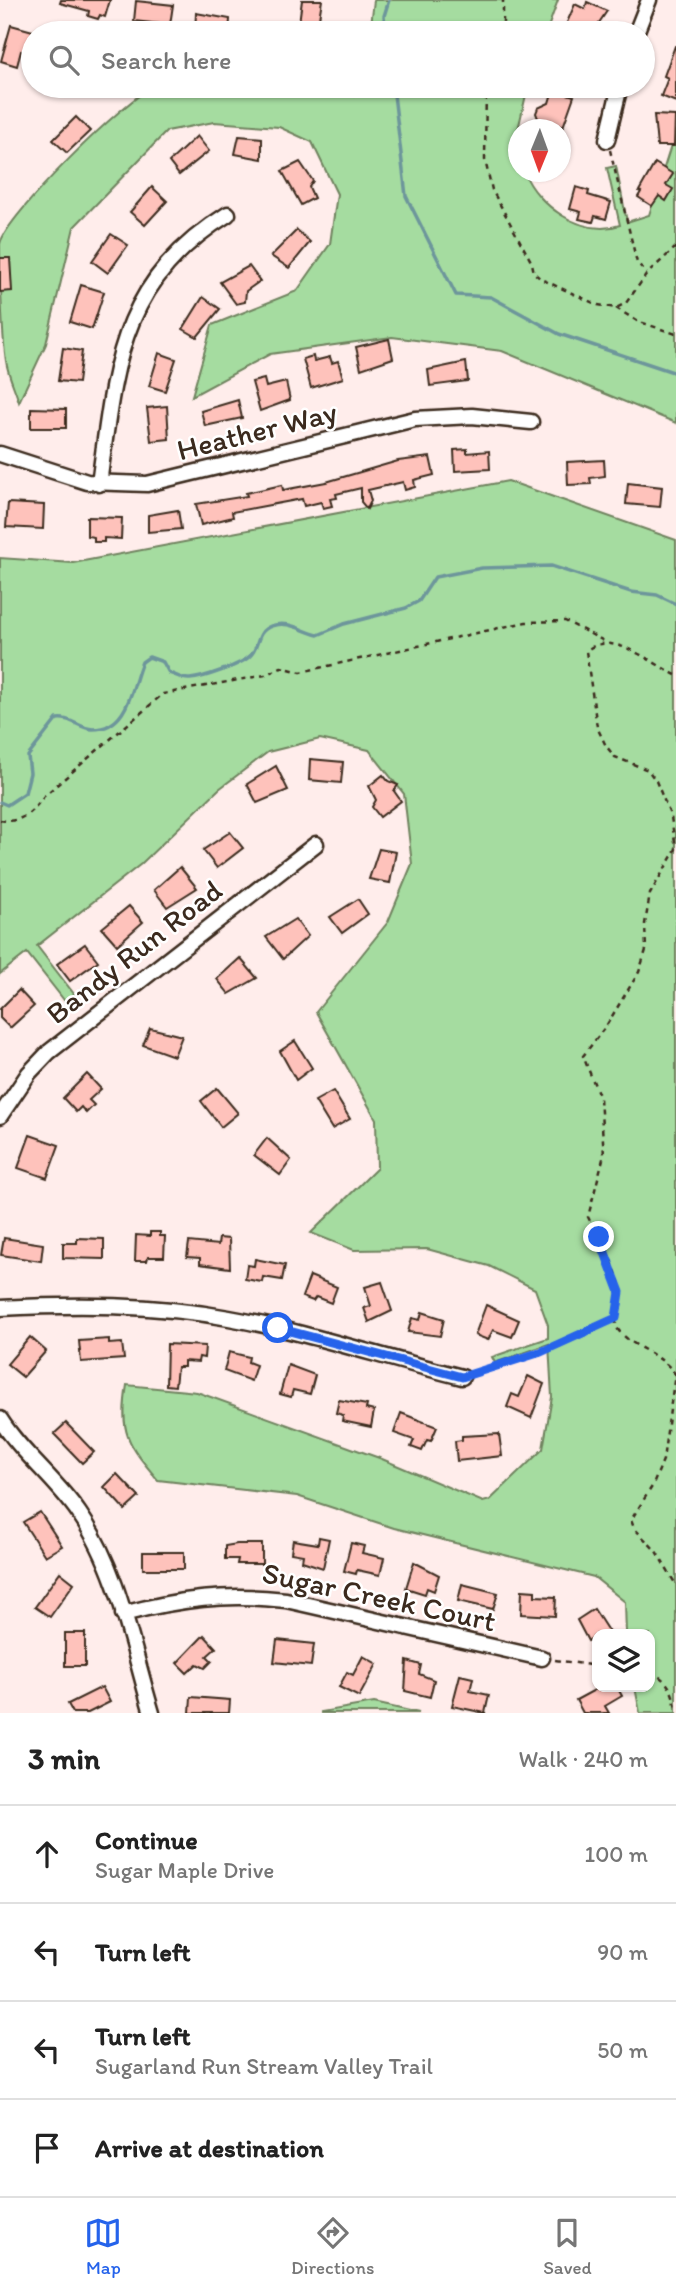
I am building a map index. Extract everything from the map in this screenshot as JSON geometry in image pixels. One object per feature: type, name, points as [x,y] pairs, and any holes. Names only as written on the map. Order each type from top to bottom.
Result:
[{"type":"street","points":[[641,21],[649,0]]},
{"type":"street","points":[[607,140],[617,98]]},
{"type":"street","points":[[99,484],[118,358],[137,308],[168,262],[187,243],[229,214]]},
{"type":"street","name":"Heather Way","points":[[0,454],[99,484],[164,481],[415,419],[472,416],[531,422]]},
{"type":"street","name":"Bandy Run Road","points":[[0,1115],[29,1073],[49,1052],[316,844]]},
{"type":"street","points":[[0,1308],[86,1304],[195,1312],[278,1328],[462,1377]]},
{"type":"street","points":[[0,1419],[26,1454],[79,1513],[104,1559],[152,1713]]},
{"type":"street","name":"Sugar Creek Court","points":[[123,1614],[196,1598],[256,1597],[286,1600],[542,1658]]},
{"type":"path","points":[[503,0],[503,21]]},
{"type":"path","points":[[486,98],[488,175],[492,190],[532,263],[534,274],[556,288],[598,305],[616,308],[637,321],[676,334]]},
{"type":"path","points":[[607,140],[619,179],[637,263],[647,274]]},
{"type":"path","points":[[616,308],[626,303],[647,274],[676,247]]},
{"type":"path","points":[[0,820],[18,820],[30,814],[44,796],[163,694],[265,675],[281,667],[301,672],[526,622],[565,621],[676,675]]},
{"type":"path","points":[[607,642],[594,644],[586,651],[597,727],[615,757],[648,769],[656,780],[671,817],[676,849],[650,894],[645,924],[646,950],[639,972],[606,1026],[583,1056],[600,1098],[604,1155],[588,1217],[617,1279],[620,1292],[616,1318],[618,1331],[657,1356],[675,1374],[663,1460],[653,1485],[634,1511],[631,1520],[634,1528],[656,1552],[676,1585]]},
{"type":"path","points":[[462,1377],[541,1352],[616,1318]]},
{"type":"path","points":[[542,1658],[592,1665]]},
{"type":"path","points":[[655,1675],[662,1677],[671,1686],[676,1709]]},
{"type":"green space","points":[[374,0],[558,0],[550,21],[371,21]]},
{"type":"green space","points":[[137,98],[525,98],[520,119],[508,119],[508,182],[529,182],[550,207],[563,216],[576,223],[605,228],[620,225],[607,168],[616,166],[627,222],[649,215],[676,130],[676,423],[502,351],[392,337],[270,354],[192,396],[212,325],[297,291],[330,244],[337,194],[312,142],[279,127],[214,122],[167,131],[74,227],[46,344],[19,402],[8,371],[5,350],[0,244],[23,209],[95,133]]},
{"type":"green space","points":[[508,481],[676,540],[676,1713],[640,1713],[636,1692],[655,1692],[655,1629],[626,1629],[625,1602],[594,1577],[394,1528],[297,1496],[158,1480],[133,1447],[125,1427],[127,1385],[197,1392],[382,1459],[483,1502],[490,1500],[543,1449],[552,1397],[549,1344],[495,1363],[492,1357],[548,1338],[548,1325],[535,1289],[489,1266],[427,1249],[354,1250],[311,1233],[377,1168],[376,1119],[316,1012],[388,922],[412,864],[404,794],[369,750],[320,739],[268,752],[219,789],[141,864],[37,946],[81,1003],[71,1009],[27,953],[0,974],[0,558],[73,563]]},
{"type":"green space","points":[[374,1703],[419,1713],[321,1713],[321,1712]]},
{"type":"building","points":[[61,0],[110,0],[105,17],[100,15],[98,19],[88,16],[89,11],[60,3]]},
{"type":"building","points":[[302,0],[322,0],[319,21],[299,21]]},
{"type":"building","points":[[136,1],[173,5],[171,21],[134,21]]},
{"type":"building","points":[[587,2],[607,11],[600,21],[568,21],[575,4],[585,9]]},
{"type":"building","points":[[196,13],[230,19],[230,21],[196,21]]},
{"type":"building","points":[[11,25],[21,28],[21,51],[17,66],[1,61]]},
{"type":"building","points":[[675,46],[676,102],[661,96],[668,78],[664,76]]},
{"type":"building","points":[[551,98],[573,98],[566,119],[538,119],[536,113],[538,108],[549,103]]},
{"type":"building","points":[[654,115],[675,116],[674,146],[657,146]]},
{"type":"building","points":[[76,117],[90,131],[67,153],[53,140]]},
{"type":"building","points":[[197,136],[209,151],[179,175],[169,162]]},
{"type":"building","points":[[239,136],[262,138],[262,159],[235,154]]},
{"type":"building","points":[[300,162],[313,181],[309,187],[314,198],[301,205],[282,171]]},
{"type":"building","points":[[655,163],[673,174],[666,185],[673,189],[666,201],[659,196],[652,206],[638,197]]},
{"type":"building","points":[[152,187],[167,201],[145,225],[130,212]]},
{"type":"building","points":[[576,187],[589,191],[588,195],[611,202],[606,219],[595,216],[593,222],[579,219],[581,212],[570,209]]},
{"type":"building","points":[[297,230],[310,242],[289,268],[271,256]]},
{"type":"building","points":[[111,234],[128,245],[108,273],[92,261]]},
{"type":"building","points":[[0,258],[10,258],[12,291],[0,292]]},
{"type":"building","points":[[249,266],[260,281],[246,291],[245,302],[236,304],[220,282]]},
{"type":"building","points":[[81,285],[104,292],[92,329],[70,322]]},
{"type":"building","points":[[203,297],[220,309],[197,337],[183,329]]},
{"type":"building","points":[[389,339],[393,358],[361,369],[356,347]]},
{"type":"building","points":[[63,348],[82,351],[78,383],[58,381]]},
{"type":"building","points":[[159,353],[176,359],[165,391],[149,386]]},
{"type":"building","points":[[313,356],[314,361],[330,357],[332,363],[338,361],[343,378],[311,388],[303,359]]},
{"type":"building","points":[[466,362],[468,381],[430,386],[428,370]]},
{"type":"building","points":[[264,379],[266,387],[286,382],[290,400],[260,411],[252,382]]},
{"type":"building","points":[[238,400],[242,418],[205,426],[201,411]]},
{"type":"building","points":[[167,406],[169,439],[151,441],[147,408]]},
{"type":"building","points":[[31,408],[66,409],[66,428],[31,428]]},
{"type":"building","points":[[467,449],[467,453],[489,451],[490,469],[455,471],[454,450]]},
{"type":"building","points":[[430,457],[434,475],[414,480],[415,487],[405,490],[403,482],[368,490],[371,501],[367,509],[361,502],[361,488],[336,494],[337,498],[330,499],[332,506],[323,508],[321,502],[304,506],[302,499],[232,512],[233,517],[201,525],[196,504],[247,496],[246,493],[282,485],[283,490],[326,482],[398,461]]},
{"type":"building","points":[[604,460],[605,476],[590,478],[591,484],[568,485],[567,462]]},
{"type":"building","points":[[628,483],[662,487],[660,507],[626,504]]},
{"type":"building","points":[[8,503],[44,505],[43,529],[6,527]]},
{"type":"building","points":[[178,510],[181,529],[148,532],[148,515]]},
{"type":"building","points":[[87,517],[122,518],[121,539],[104,538],[104,542],[94,542],[94,537],[87,536]]},
{"type":"building","points":[[310,759],[343,762],[341,783],[309,780]]},
{"type":"building","points":[[276,766],[288,790],[257,803],[247,784]]},
{"type":"building","points":[[383,775],[388,781],[398,785],[394,791],[401,801],[380,817],[372,807],[376,800],[369,786]]},
{"type":"building","points":[[230,832],[243,848],[217,868],[203,850]]},
{"type":"building","points":[[379,849],[396,852],[390,883],[369,879]]},
{"type":"building","points":[[180,867],[197,888],[167,907],[154,890]]},
{"type":"building","points":[[358,899],[368,914],[342,933],[330,917]]},
{"type":"building","points":[[129,906],[143,922],[117,945],[102,928]]},
{"type":"building","points":[[295,919],[308,936],[283,959],[266,937]]},
{"type":"building","points":[[85,944],[98,961],[70,981],[57,964]]},
{"type":"building","points":[[240,958],[257,978],[229,994],[217,979]]},
{"type":"building","points":[[19,990],[34,1006],[10,1028],[0,1018],[0,1009]]},
{"type":"building","points":[[150,1028],[182,1036],[174,1056],[143,1045]]},
{"type":"building","points":[[295,1041],[312,1068],[296,1080],[280,1051]]},
{"type":"building","points":[[87,1074],[101,1089],[89,1100],[94,1105],[86,1113],[81,1107],[76,1112],[63,1098]]},
{"type":"building","points":[[217,1088],[238,1113],[221,1127],[201,1101]]},
{"type":"building","points":[[333,1091],[350,1119],[332,1129],[315,1101]]},
{"type":"building","points":[[30,1135],[59,1145],[47,1178],[18,1168]]},
{"type":"building","points":[[267,1138],[291,1160],[280,1175],[254,1155]]},
{"type":"building","points":[[150,1232],[160,1232],[160,1236],[165,1236],[164,1257],[148,1257],[147,1261],[135,1261],[136,1235],[150,1236]]},
{"type":"building","points":[[4,1238],[43,1244],[41,1261],[1,1255]]},
{"type":"building","points":[[77,1238],[104,1239],[104,1259],[63,1258],[63,1243],[77,1243]]},
{"type":"building","points":[[219,1238],[229,1239],[230,1268],[200,1264],[200,1258],[187,1257],[189,1242],[218,1245]]},
{"type":"building","points":[[255,1259],[285,1265],[282,1280],[263,1277],[262,1282],[245,1279],[247,1265],[254,1266]]},
{"type":"building","points":[[310,1276],[337,1287],[331,1303],[316,1297],[313,1301],[302,1297]]},
{"type":"building","points":[[382,1282],[392,1311],[369,1322],[364,1308],[371,1306],[365,1287]]},
{"type":"building","points":[[486,1305],[519,1320],[512,1337],[493,1330],[488,1340],[475,1335]]},
{"type":"building","points":[[422,1312],[444,1319],[440,1336],[408,1332],[412,1318],[420,1320]]},
{"type":"building","points":[[30,1337],[46,1351],[23,1377],[7,1364]]},
{"type":"building","points":[[109,1339],[109,1344],[122,1343],[124,1359],[81,1362],[79,1341]]},
{"type":"building","points":[[167,1344],[205,1346],[204,1358],[199,1357],[198,1362],[184,1361],[184,1367],[177,1367],[175,1386],[166,1385]]},
{"type":"building","points":[[229,1352],[249,1357],[248,1362],[256,1365],[251,1381],[224,1371]]},
{"type":"building","points":[[288,1365],[315,1375],[310,1394],[293,1390],[291,1397],[280,1394]]},
{"type":"building","points":[[528,1376],[544,1384],[531,1418],[507,1407],[512,1394],[519,1397]]},
{"type":"building","points":[[339,1400],[367,1405],[366,1409],[374,1411],[371,1427],[342,1421],[343,1415],[336,1413]]},
{"type":"building","points":[[401,1413],[437,1427],[431,1441],[427,1440],[422,1451],[411,1447],[414,1440],[394,1433]]},
{"type":"building","points":[[66,1423],[94,1452],[82,1463],[54,1434]]},
{"type":"building","points":[[499,1434],[502,1456],[457,1461],[455,1441],[462,1440],[462,1436]]},
{"type":"building","points":[[117,1474],[139,1497],[125,1510],[104,1487]]},
{"type":"building","points":[[40,1512],[62,1546],[45,1556],[23,1522]]},
{"type":"building","points":[[319,1537],[329,1539],[323,1568],[302,1561],[303,1555],[291,1553],[293,1540],[318,1544]]},
{"type":"building","points":[[351,1543],[364,1546],[362,1553],[384,1558],[380,1575],[357,1570],[356,1574],[344,1571]]},
{"type":"building","points":[[262,1544],[262,1564],[237,1564],[238,1559],[225,1559],[225,1546]]},
{"type":"building","points":[[143,1552],[184,1552],[184,1569],[143,1569]]},
{"type":"building","points":[[414,1562],[439,1575],[434,1591],[427,1588],[425,1594],[406,1588]]},
{"type":"building","points":[[60,1572],[74,1583],[50,1617],[35,1607]]},
{"type":"building","points":[[462,1584],[498,1593],[493,1609],[458,1601]]},
{"type":"building","points":[[522,1590],[535,1591],[535,1596],[556,1597],[555,1616],[521,1614]]},
{"type":"building","points":[[594,1609],[607,1629],[592,1629],[592,1638],[588,1641],[577,1620]]},
{"type":"building","points":[[65,1633],[85,1633],[85,1666],[65,1666]]},
{"type":"building","points":[[204,1635],[216,1648],[207,1656],[212,1661],[205,1668],[197,1664],[187,1673],[177,1663]]},
{"type":"building","points":[[277,1640],[314,1644],[311,1666],[274,1662]]},
{"type":"building","points":[[363,1656],[377,1664],[359,1697],[339,1687],[347,1672],[353,1675]]},
{"type":"building","points":[[407,1661],[421,1665],[419,1674],[434,1680],[430,1697],[405,1691]]},
{"type":"building","points":[[460,1675],[473,1678],[470,1691],[489,1695],[485,1713],[452,1706]]},
{"type":"building","points":[[102,1687],[110,1702],[88,1713],[73,1713],[68,1704]]},
{"type":"building","points":[[592,1691],[620,1692],[622,1696],[605,1706],[609,1713],[583,1713],[576,1700]]},
{"type":"building","points":[[191,1697],[230,1700],[229,1713],[190,1713]]},
{"type":"waterway","points":[[385,21],[389,0]]},
{"type":"waterway","points":[[394,98],[406,196],[456,295],[491,297],[559,334],[676,373]]},
{"type":"waterway","points":[[0,802],[7,805],[25,793],[30,773],[28,756],[57,719],[93,729],[114,722],[127,704],[142,662],[149,657],[163,662],[169,673],[182,678],[204,676],[245,660],[253,652],[262,632],[271,626],[289,625],[318,635],[344,624],[406,608],[419,601],[435,577],[482,568],[551,566],[631,592],[657,595],[676,604]]},
{"type":"route","points":[[278,1328],[462,1377],[541,1352],[616,1318],[620,1292],[599,1237]]}]
